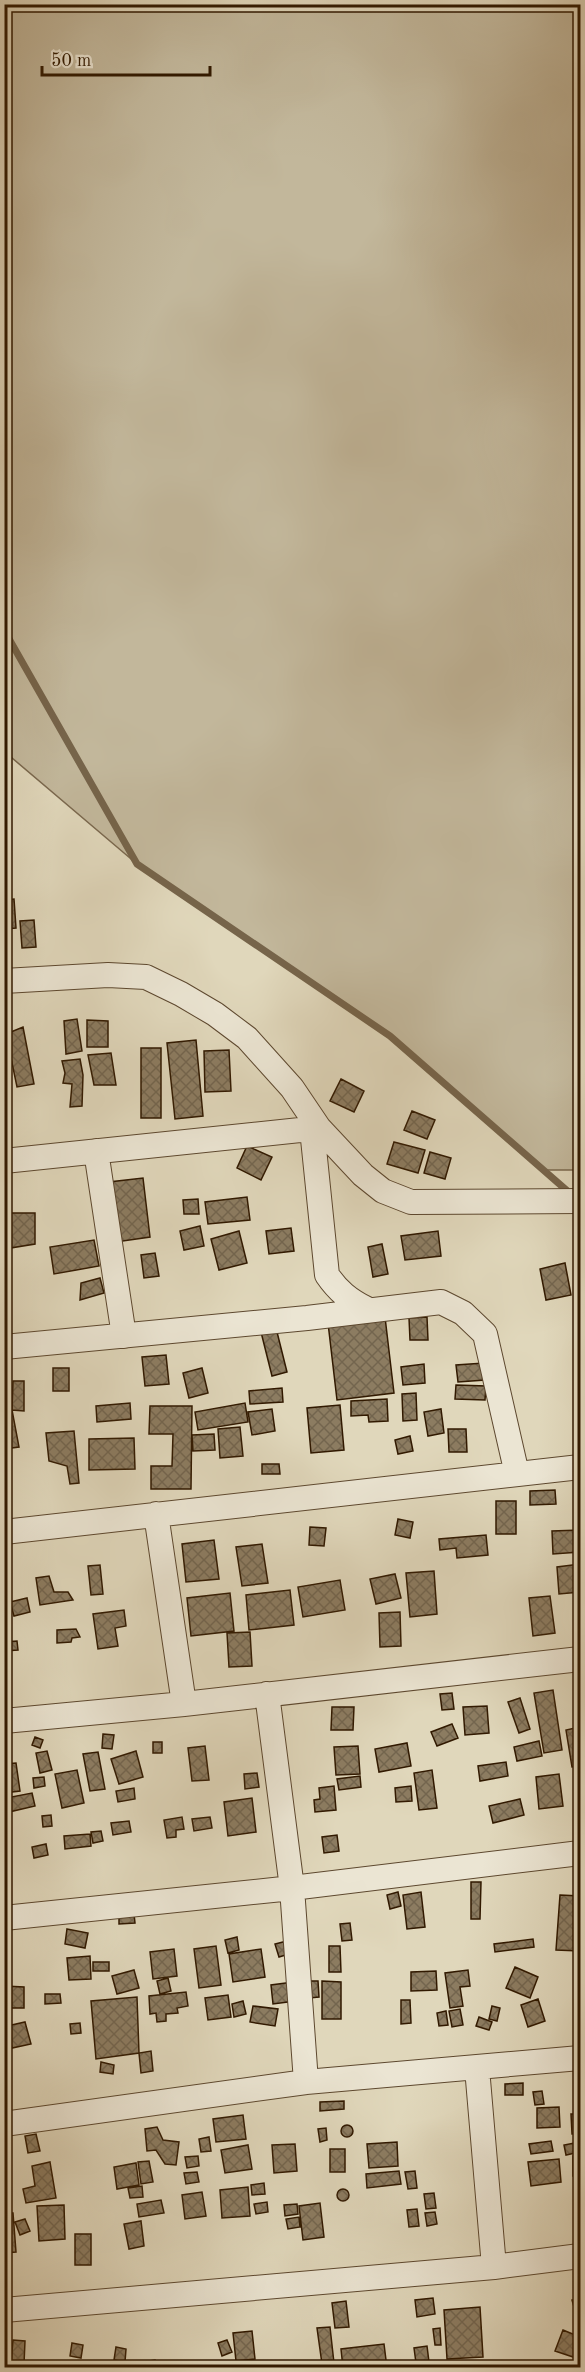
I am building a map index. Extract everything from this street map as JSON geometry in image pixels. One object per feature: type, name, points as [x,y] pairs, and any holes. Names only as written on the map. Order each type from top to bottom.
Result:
[{"type":"street","points":[[4,981],[108,975],[146,977],[215,1014],[247,1038],[292,1088],[316,1129],[363,1175],[383,1191],[411,1202],[580,1201]]},
{"type":"street","points":[[4,1161],[316,1129]]},
{"type":"street","points":[[316,1129],[327,1275],[336,1289],[352,1302],[367,1309]]},
{"type":"street","points":[[96,1151],[124,1336]]},
{"type":"street","points":[[4,1347],[306,1318],[441,1302],[463,1313],[485,1334],[517,1474]]},
{"type":"street","points":[[4,1532],[580,1467]]},
{"type":"street","points":[[156,1514],[184,1704]]},
{"type":"street","points":[[4,1720],[184,1704],[580,1659]]},
{"type":"street","points":[[267,1694],[292,1888],[306,2082]]},
{"type":"street","points":[[4,1918],[292,1888],[580,1853]]},
{"type":"street","points":[[4,2124],[306,2082],[580,2058]]},
{"type":"street","points":[[477,2068],[494,2267]]},
{"type":"street","points":[[4,2310],[494,2267],[580,2256]]},
{"type":"shaded area","points":[[5,4],[580,5],[580,1170],[543,1170],[390,1036],[137,864],[5,752]]},
{"type":"building","points":[[14,899],[16,928],[4,929],[4,900]]},
{"type":"building","points":[[34,920],[36,947],[22,948],[20,921]]},
{"type":"building","points":[[77,1019],[82,1051],[66,1054],[64,1021]]},
{"type":"building","points":[[87,1020],[108,1021],[108,1047],[87,1047]]},
{"type":"building","points":[[23,1027],[34,1084],[17,1087],[6,1034]]},
{"type":"building","points":[[196,1040],[203,1116],[175,1119],[167,1043]]},
{"type":"building","points":[[141,1048],[161,1048],[161,1118],[141,1118]]},
{"type":"building","points":[[229,1050],[231,1091],[205,1092],[204,1051]]},
{"type":"building","points":[[111,1053],[116,1085],[94,1085],[88,1055]]},
{"type":"building","points":[[80,1059],[83,1075],[82,1106],[70,1107],[72,1084],[63,1083],[65,1073],[62,1061]]},
{"type":"building","points":[[341,1079],[364,1091],[354,1112],[330,1101]]},
{"type":"building","points":[[412,1111],[435,1120],[427,1139],[404,1130]]},
{"type":"building","points":[[394,1142],[425,1150],[418,1173],[387,1164]]},
{"type":"building","points":[[247,1146],[272,1157],[261,1180],[237,1168]]},
{"type":"building","points":[[430,1152],[451,1158],[445,1179],[424,1173]]},
{"type":"building","points":[[143,1178],[150,1237],[116,1242],[109,1182]]},
{"type":"building","points":[[247,1197],[250,1220],[208,1224],[205,1202]]},
{"type":"building","points":[[198,1199],[199,1214],[184,1214],[183,1200]]},
{"type":"building","points":[[4,1213],[35,1213],[35,1244],[4,1249]]},
{"type":"building","points":[[200,1226],[204,1246],[184,1250],[180,1231]]},
{"type":"building","points":[[291,1228],[294,1251],[269,1254],[266,1231]]},
{"type":"building","points":[[239,1231],[247,1263],[219,1270],[211,1239]]},
{"type":"building","points":[[438,1231],[441,1256],[405,1260],[401,1236]]},
{"type":"building","points":[[94,1240],[99,1266],[54,1274],[50,1247]]},
{"type":"building","points":[[382,1244],[388,1274],[373,1277],[368,1247]]},
{"type":"building","points":[[155,1253],[159,1276],[144,1278],[141,1255]]},
{"type":"building","points":[[565,1263],[571,1295],[546,1300],[540,1269]]},
{"type":"building","points":[[100,1278],[104,1293],[80,1300],[81,1283]]},
{"type":"building","points":[[385,1317],[394,1393],[337,1400],[328,1323]]},
{"type":"building","points":[[427,1317],[428,1340],[410,1340],[409,1318]]},
{"type":"building","points":[[276,1328],[287,1372],[272,1376],[261,1332]]},
{"type":"building","points":[[166,1355],[169,1384],[145,1386],[142,1357]]},
{"type":"building","points":[[484,1363],[485,1380],[458,1382],[456,1365]]},
{"type":"building","points":[[424,1364],[425,1383],[403,1385],[401,1367]]},
{"type":"building","points":[[53,1368],[69,1368],[69,1391],[53,1391]]},
{"type":"building","points":[[202,1368],[208,1393],[189,1398],[183,1373]]},
{"type":"building","points":[[13,1381],[24,1381],[24,1411],[12,1410]]},
{"type":"building","points":[[456,1385],[486,1386],[485,1400],[455,1399]]},
{"type":"building","points":[[282,1388],[283,1402],[250,1404],[249,1391]]},
{"type":"building","points":[[416,1393],[417,1420],[403,1421],[402,1394]]},
{"type":"building","points":[[387,1399],[388,1421],[369,1422],[368,1415],[351,1416],[351,1401]]},
{"type":"building","points":[[130,1403],[131,1419],[97,1422],[96,1406]]},
{"type":"building","points":[[245,1403],[248,1422],[198,1430],[195,1412]]},
{"type":"building","points":[[340,1405],[344,1450],[311,1453],[307,1408]]},
{"type":"building","points":[[150,1406],[192,1406],[191,1489],[151,1489],[151,1466],[172,1466],[173,1434],[149,1434]]},
{"type":"building","points":[[272,1409],[275,1431],[252,1435],[248,1412]]},
{"type":"building","points":[[441,1409],[444,1433],[428,1436],[424,1412]]},
{"type":"building","points":[[12,1410],[19,1447],[4,1449],[4,1412]]},
{"type":"building","points":[[240,1427],[243,1456],[220,1458],[218,1429]]},
{"type":"building","points":[[448,1429],[466,1429],[467,1452],[449,1452]]},
{"type":"building","points":[[74,1431],[79,1483],[70,1484],[67,1466],[49,1461],[46,1433]]},
{"type":"building","points":[[214,1434],[215,1450],[193,1451],[192,1435]]},
{"type":"building","points":[[410,1436],[413,1451],[398,1454],[395,1440]]},
{"type":"building","points":[[134,1438],[135,1469],[89,1470],[89,1439]]},
{"type":"building","points":[[262,1464],[279,1464],[280,1474],[262,1474]]},
{"type":"building","points":[[555,1490],[556,1504],[530,1505],[530,1491]]},
{"type":"building","points":[[496,1501],[516,1501],[516,1534],[496,1534]]},
{"type":"building","points":[[398,1519],[413,1522],[410,1538],[395,1535]]},
{"type":"building","points":[[310,1527],[326,1528],[324,1546],[309,1545]]},
{"type":"building","points":[[580,1530],[580,1552],[553,1554],[552,1531]]},
{"type":"building","points":[[486,1535],[488,1555],[457,1558],[456,1548],[440,1550],[439,1539]]},
{"type":"building","points":[[214,1540],[219,1579],[186,1582],[182,1544]]},
{"type":"building","points":[[262,1544],[268,1583],[242,1586],[236,1547]]},
{"type":"building","points":[[580,1564],[580,1592],[559,1594],[557,1567]]},
{"type":"building","points":[[100,1565],[103,1594],[91,1595],[88,1566]]},
{"type":"building","points":[[434,1571],[437,1614],[410,1617],[406,1573]]},
{"type":"building","points":[[395,1574],[401,1598],[376,1604],[370,1579]]},
{"type":"building","points":[[49,1576],[54,1592],[68,1592],[73,1600],[40,1605],[36,1578]]},
{"type":"building","points":[[340,1580],[345,1610],[303,1617],[298,1587]]},
{"type":"building","points":[[290,1590],[294,1625],[249,1630],[246,1595]]},
{"type":"building","points":[[230,1593],[234,1631],[191,1636],[187,1598]]},
{"type":"building","points":[[550,1596],[555,1633],[533,1636],[529,1598]]},
{"type":"building","points":[[27,1598],[30,1612],[14,1616],[10,1602]]},
{"type":"building","points":[[124,1610],[126,1626],[115,1628],[118,1646],[98,1649],[93,1614]]},
{"type":"building","points":[[400,1612],[401,1646],[380,1647],[379,1613]]},
{"type":"building","points":[[76,1629],[80,1637],[72,1638],[71,1642],[57,1643],[57,1630]]},
{"type":"building","points":[[250,1632],[252,1666],[229,1667],[227,1633]]},
{"type":"building","points":[[17,1641],[18,1650],[4,1651],[4,1642]]},
{"type":"building","points":[[553,1690],[562,1750],[544,1753],[534,1693]]},
{"type":"building","points":[[452,1693],[454,1709],[442,1710],[440,1694]]},
{"type":"building","points":[[520,1698],[530,1729],[519,1733],[508,1702]]},
{"type":"building","points":[[487,1706],[489,1733],[465,1735],[463,1707]]},
{"type":"building","points":[[332,1707],[354,1707],[353,1730],[331,1730]]},
{"type":"building","points":[[452,1724],[458,1738],[437,1746],[431,1732]]},
{"type":"building","points":[[580,1727],[580,1766],[572,1767],[566,1730]]},
{"type":"building","points":[[103,1734],[114,1735],[112,1749],[102,1748]]},
{"type":"building","points":[[35,1737],[43,1740],[40,1748],[32,1745]]},
{"type":"building","points":[[539,1741],[542,1756],[517,1761],[514,1747]]},
{"type":"building","points":[[153,1742],[162,1742],[162,1753],[153,1753]]},
{"type":"building","points":[[407,1743],[411,1766],[379,1772],[375,1749]]},
{"type":"building","points":[[205,1746],[209,1780],[192,1781],[188,1748]]},
{"type":"building","points":[[358,1746],[360,1774],[336,1775],[334,1747]]},
{"type":"building","points":[[47,1751],[52,1770],[40,1773],[36,1753]]},
{"type":"building","points":[[136,1751],[143,1777],[119,1784],[111,1759]]},
{"type":"building","points":[[98,1752],[105,1789],[90,1791],[83,1754]]},
{"type":"building","points":[[506,1762],[508,1776],[480,1781],[478,1766]]},
{"type":"building","points":[[16,1763],[20,1791],[4,1793],[4,1764]]},
{"type":"building","points":[[77,1770],[84,1803],[62,1808],[55,1774]]},
{"type":"building","points":[[432,1770],[437,1808],[419,1810],[414,1773]]},
{"type":"building","points":[[257,1773],[259,1787],[245,1789],[244,1774]]},
{"type":"building","points":[[559,1774],[563,1806],[539,1809],[536,1777]]},
{"type":"building","points":[[360,1776],[361,1787],[339,1790],[337,1779]]},
{"type":"building","points":[[44,1777],[45,1786],[34,1788],[33,1778]]},
{"type":"building","points":[[334,1786],[336,1810],[315,1812],[314,1800],[320,1799],[319,1788]]},
{"type":"building","points":[[411,1786],[412,1801],[396,1802],[395,1788]]},
{"type":"building","points":[[134,1788],[135,1799],[118,1802],[116,1791]]},
{"type":"building","points":[[32,1793],[35,1806],[9,1812],[6,1798]]},
{"type":"building","points":[[252,1798],[256,1832],[228,1836],[224,1802]]},
{"type":"building","points":[[520,1799],[524,1815],[493,1823],[489,1806]]},
{"type":"building","points":[[51,1815],[52,1826],[43,1827],[42,1816]]},
{"type":"building","points":[[182,1817],[184,1829],[176,1830],[176,1837],[167,1838],[164,1820]]},
{"type":"building","points":[[210,1817],[212,1828],[194,1831],[192,1819]]},
{"type":"building","points":[[129,1821],[131,1832],[113,1835],[111,1823]]},
{"type":"building","points":[[101,1831],[103,1841],[93,1843],[91,1832]]},
{"type":"building","points":[[90,1834],[91,1846],[65,1849],[64,1836]]},
{"type":"building","points":[[337,1835],[339,1851],[324,1853],[322,1837]]},
{"type":"building","points":[[46,1844],[48,1855],[34,1858],[32,1847]]},
{"type":"building","points":[[471,1882],[481,1882],[480,1919],[471,1919]]},
{"type":"building","points":[[398,1892],[401,1906],[390,1909],[387,1895]]},
{"type":"building","points":[[421,1892],[425,1927],[407,1929],[403,1895]]},
{"type":"building","points":[[560,1895],[580,1896],[580,1951],[556,1950]]},
{"type":"building","points":[[119,1914],[134,1914],[135,1923],[119,1924]]},
{"type":"building","points":[[350,1923],[352,1940],[342,1941],[340,1924]]},
{"type":"building","points":[[67,1929],[88,1933],[85,1948],[65,1944]]},
{"type":"building","points":[[237,1937],[239,1950],[228,1953],[225,1940]]},
{"type":"building","points":[[533,1939],[534,1947],[495,1952],[494,1944]]},
{"type":"building","points":[[287,1941],[289,1954],[279,1957],[275,1944]]},
{"type":"building","points":[[216,1946],[221,1985],[199,1988],[194,1949]]},
{"type":"building","points":[[329,1946],[340,1946],[341,1972],[329,1972]]},
{"type":"building","points":[[174,1949],[177,1976],[153,1979],[150,1952]]},
{"type":"building","points":[[261,1949],[265,1977],[233,1982],[229,1954]]},
{"type":"building","points":[[90,1956],[91,1979],[69,1980],[67,1958]]},
{"type":"building","points":[[93,1962],[109,1962],[109,1971],[93,1971]]},
{"type":"building","points":[[515,1967],[538,1977],[530,1998],[506,1988]]},
{"type":"building","points":[[134,1970],[139,1988],[117,1994],[112,1976]]},
{"type":"building","points":[[468,1970],[470,1986],[460,1987],[463,2006],[450,2008],[445,1973]]},
{"type":"building","points":[[436,1971],[437,1990],[411,1991],[411,1972]]},
{"type":"building","points":[[168,1978],[171,1991],[160,1994],[157,1981]]},
{"type":"building","points":[[308,1981],[318,1981],[319,1997],[309,1998]]},
{"type":"building","points":[[322,1981],[341,1982],[341,2019],[322,2019]]},
{"type":"building","points":[[293,1982],[295,2001],[273,2004],[271,1985]]},
{"type":"building","points":[[4,1986],[24,1987],[24,2008],[4,2008]]},
{"type":"building","points":[[186,1992],[188,2006],[177,2008],[178,2013],[166,2014],[166,2021],[157,2022],[156,2013],[150,2014],[149,1996]]},
{"type":"building","points":[[45,1994],[60,1994],[61,2003],[45,2004]]},
{"type":"building","points":[[228,1995],[231,2017],[208,2020],[205,1998]]},
{"type":"building","points":[[137,1997],[139,2053],[96,2059],[91,2001]]},
{"type":"building","points":[[538,1999],[545,2021],[528,2027],[521,2005]]},
{"type":"building","points":[[401,2000],[410,2000],[411,2023],[401,2024]]},
{"type":"building","points":[[243,2001],[246,2014],[234,2017],[232,2004]]},
{"type":"building","points":[[253,2006],[278,2009],[275,2026],[250,2022]]},
{"type":"building","points":[[492,2006],[500,2008],[497,2021],[489,2019]]},
{"type":"building","points":[[460,2009],[463,2025],[452,2027],[449,2011]]},
{"type":"building","points":[[446,2011],[448,2025],[439,2026],[437,2013]]},
{"type":"building","points":[[479,2017],[492,2022],[489,2030],[476,2026]]},
{"type":"building","points":[[25,2022],[31,2044],[12,2048],[7,2026]]},
{"type":"building","points":[[80,2023],[81,2033],[71,2034],[70,2024]]},
{"type":"building","points":[[151,2051],[153,2071],[141,2073],[139,2053]]},
{"type":"building","points":[[101,2062],[114,2065],[113,2074],[100,2072]]},
{"type":"building","points":[[523,2083],[523,2095],[505,2095],[505,2084]]},
{"type":"building","points":[[542,2091],[544,2104],[535,2105],[533,2092]]},
{"type":"building","points":[[344,2101],[344,2109],[320,2111],[320,2102]]},
{"type":"building","points":[[559,2107],[560,2127],[537,2128],[537,2108]]},
{"type":"building","points":[[571,2114],[580,2114],[580,2133],[572,2134]]},
{"type":"building","points":[[243,2115],[246,2139],[216,2142],[213,2119]]},
{"type":"building","points":[[349,2125],[352,2126],[352,2136],[345,2137],[342,2136],[341,2129],[342,2126]]},
{"type":"building","points":[[157,2127],[163,2140],[179,2142],[176,2165],[165,2164],[156,2150],[147,2151],[145,2129]]},
{"type":"building","points":[[326,2128],[327,2140],[320,2142],[318,2129]]},
{"type":"building","points":[[36,2134],[40,2151],[28,2153],[25,2136]]},
{"type":"building","points":[[209,2137],[211,2151],[201,2152],[199,2139]]},
{"type":"building","points":[[551,2141],[553,2151],[531,2154],[529,2144]]},
{"type":"building","points":[[397,2142],[398,2166],[369,2168],[367,2144]]},
{"type":"building","points":[[580,2142],[580,2152],[566,2155],[564,2145]]},
{"type":"building","points":[[295,2144],[297,2171],[274,2173],[272,2145]]},
{"type":"building","points":[[248,2145],[252,2169],[225,2173],[221,2150]]},
{"type":"building","points":[[330,2149],[345,2149],[345,2172],[330,2172]]},
{"type":"building","points":[[198,2156],[199,2166],[187,2168],[185,2157]]},
{"type":"building","points":[[573,2156],[580,2156],[580,2176],[573,2176]]},
{"type":"building","points":[[559,2159],[561,2182],[531,2186],[528,2162]]},
{"type":"building","points":[[149,2161],[153,2182],[141,2184],[138,2162]]},
{"type":"building","points":[[50,2162],[56,2198],[26,2203],[23,2189],[35,2186],[32,2166]]},
{"type":"building","points":[[136,2163],[139,2185],[117,2189],[114,2167]]},
{"type":"building","points":[[399,2171],[401,2184],[367,2188],[366,2174]]},
{"type":"building","points":[[415,2171],[417,2188],[408,2189],[405,2172]]},
{"type":"building","points":[[197,2172],[199,2182],[186,2184],[184,2173]]},
{"type":"building","points":[[9,2179],[11,2192],[4,2193],[4,2180]]},
{"type":"building","points":[[264,2183],[265,2194],[252,2195],[251,2185]]},
{"type":"building","points":[[142,2186],[143,2197],[130,2198],[128,2188]]},
{"type":"building","points":[[248,2187],[250,2216],[222,2218],[220,2190]]},
{"type":"building","points":[[345,2189],[348,2190],[348,2200],[341,2201],[338,2200],[337,2193],[338,2190]]},
{"type":"building","points":[[202,2192],[206,2216],[185,2219],[182,2195]]},
{"type":"building","points":[[434,2193],[436,2208],[426,2209],[424,2194]]},
{"type":"building","points":[[161,2200],[164,2213],[139,2217],[137,2204]]},
{"type":"building","points":[[267,2202],[268,2212],[256,2214],[254,2204]]},
{"type":"building","points":[[320,2203],[324,2237],[303,2240],[299,2206]]},
{"type":"building","points":[[297,2204],[298,2214],[285,2216],[284,2205]]},
{"type":"building","points":[[64,2205],[65,2239],[39,2241],[37,2206]]},
{"type":"building","points":[[417,2209],[419,2226],[409,2227],[407,2210]]},
{"type":"building","points":[[435,2212],[437,2224],[427,2226],[425,2213]]},
{"type":"building","points":[[4,2213],[13,2213],[16,2252],[4,2253]]},
{"type":"building","points":[[299,2217],[300,2227],[288,2229],[286,2219]]},
{"type":"building","points":[[25,2219],[30,2231],[20,2235],[15,2222]]},
{"type":"building","points":[[141,2221],[144,2246],[129,2249],[124,2224]]},
{"type":"building","points":[[75,2234],[91,2234],[91,2265],[75,2265]]},
{"type":"building","points":[[433,2298],[435,2314],[417,2317],[415,2300]]},
{"type":"building","points":[[580,2298],[580,2313],[576,2314],[572,2300]]},
{"type":"building","points":[[346,2301],[349,2327],[335,2328],[332,2303]]},
{"type":"building","points":[[480,2307],[483,2357],[447,2359],[444,2310]]},
{"type":"building","points":[[330,2327],[334,2363],[322,2364],[317,2328]]},
{"type":"building","points":[[440,2328],[441,2345],[435,2345],[433,2329]]},
{"type":"building","points":[[563,2330],[580,2337],[576,2358],[555,2351]]},
{"type":"building","points":[[252,2331],[255,2359],[236,2361],[233,2333]]},
{"type":"building","points":[[13,2340],[25,2341],[24,2364],[11,2363]]},
{"type":"building","points":[[227,2340],[232,2352],[222,2356],[218,2343]]},
{"type":"building","points":[[72,2343],[83,2345],[81,2358],[70,2356]]},
{"type":"building","points":[[384,2344],[387,2368],[343,2368],[341,2349]]},
{"type":"building","points":[[427,2346],[429,2362],[416,2363],[414,2348]]},
{"type":"building","points":[[116,2347],[126,2349],[125,2362],[114,2360]]},
{"type":"building","points":[[155,2360],[156,2368],[136,2368],[135,2363]]},
{"type":"waterway","points":[[4,630],[137,864],[390,1036],[572,1195]]}]
